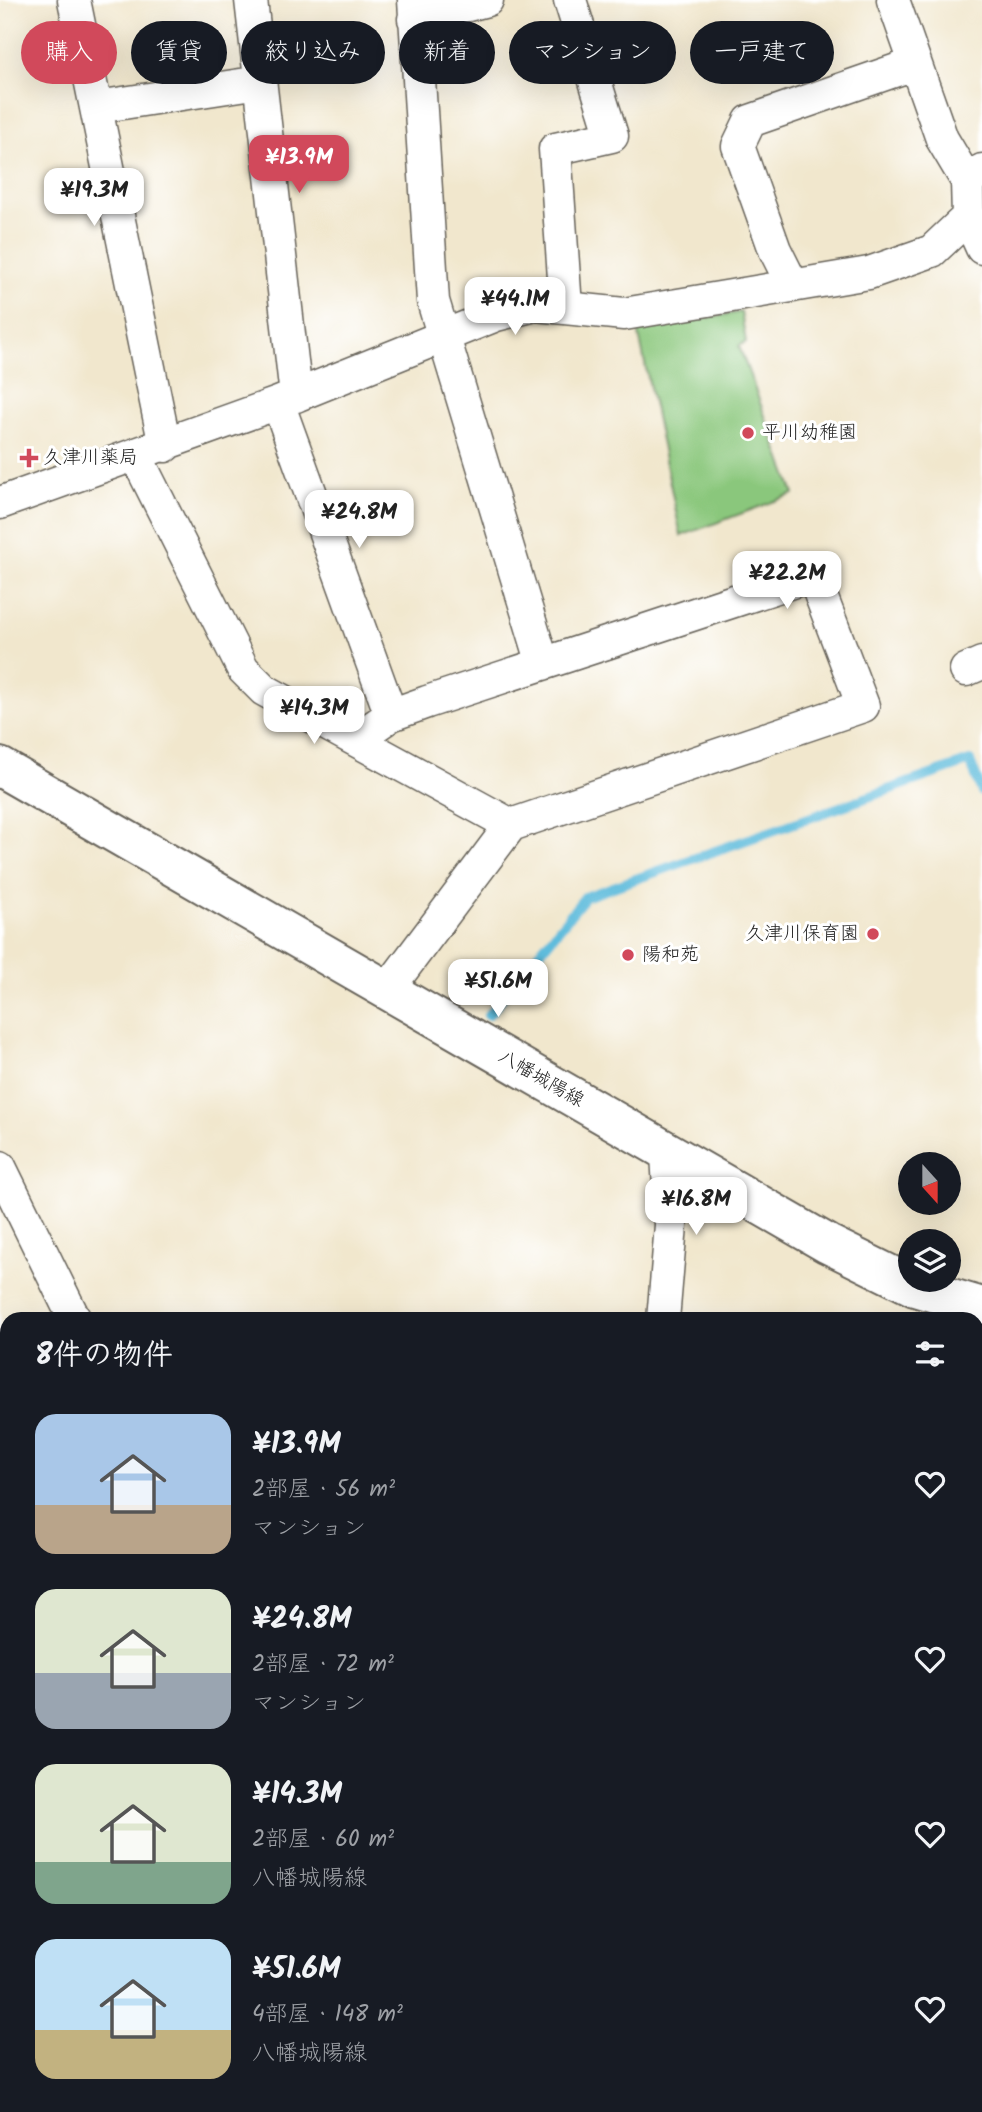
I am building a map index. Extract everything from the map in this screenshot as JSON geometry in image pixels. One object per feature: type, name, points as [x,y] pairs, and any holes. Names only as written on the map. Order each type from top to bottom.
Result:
[{"type":"main road","name":"八幡城陽線","points":[[0,766],[828,1244],[915,1287],[982,1307]]},
{"type":"street","points":[[74,0],[97,107],[150,451],[243,669],[264,690],[510,825]]},
{"type":"street","points":[[251,0],[253,21]]},
{"type":"street","points":[[487,0],[414,9],[433,301],[543,664]]},
{"type":"street","points":[[566,307],[555,149],[612,136],[570,0]]},
{"type":"street","points":[[893,0],[942,139],[974,176],[968,217],[982,248]]},
{"type":"street","points":[[793,286],[775,250],[738,146],[750,121],[914,64]]},
{"type":"street","points":[[97,107],[247,84]]},
{"type":"street","points":[[260,84],[287,399],[391,715]]},
{"type":"street","points":[[1,498],[150,451],[496,315],[535,305],[624,314],[869,273],[932,251],[968,217]]},
{"type":"street","points":[[356,739],[391,715],[813,575],[863,706],[510,825],[388,989]]},
{"type":"street","points":[[664,1312],[671,1225],[667,1153]]},
{"type":"street","points":[[0,1167],[71,1312]]},
{"type":"green space","points":[[741,312],[746,342],[739,346],[794,494],[681,536],[638,330]]},
{"type":"waterway","points":[[488,1015],[585,897],[970,761],[982,792]]},
{"type":"place","name":"平川幼稚園","points":[[748,433]]},
{"type":"place","name":"久津川薬局","points":[[29,458]]},
{"type":"place","name":"久津川保育園","points":[[873,934]]},
{"type":"place","name":"陽和苑","points":[[628,955]]}]
